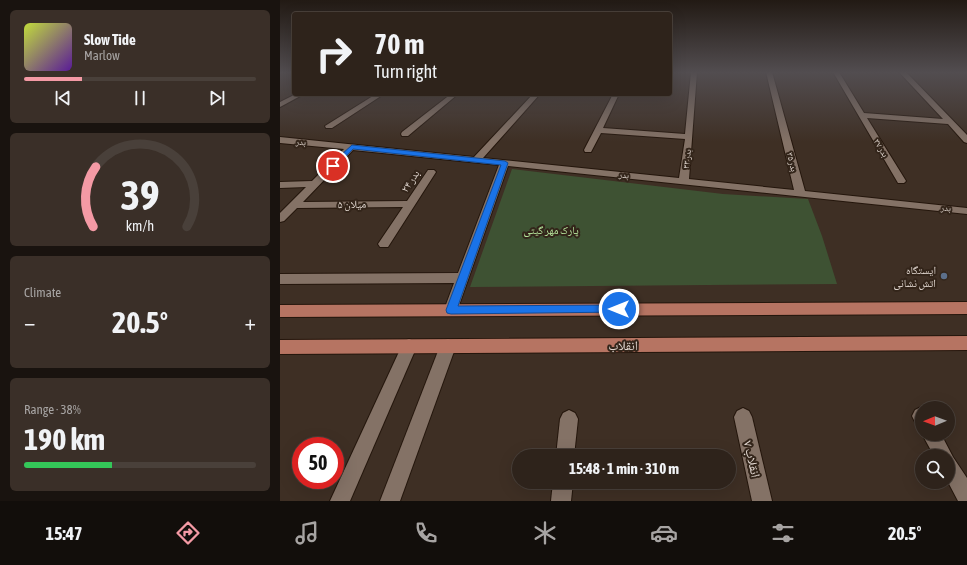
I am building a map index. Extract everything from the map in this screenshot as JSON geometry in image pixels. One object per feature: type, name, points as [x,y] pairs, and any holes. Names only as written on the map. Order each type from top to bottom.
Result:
[{"type":"main road","points":[[280,311],[967,308]]},
{"type":"main road","name":"انقلاب","points":[[281,348],[967,343]]},
{"type":"street","name":"بدر ۳۳","points":[[684,182],[692,95]]},
{"type":"street","name":"بدر ۳۵","points":[[775,95],[800,194]]},
{"type":"street","name":"بدر ۳۷","points":[[850,95],[901,181]]},
{"type":"street","points":[[924,95],[967,140]]},
{"type":"street","points":[[280,105],[297,96]]},
{"type":"street","points":[[329,126],[378,96]]},
{"type":"street","points":[[405,134],[452,96]]},
{"type":"street","points":[[477,160],[535,96]]},
{"type":"street","points":[[588,150],[615,96]]},
{"type":"street","points":[[862,115],[950,122]]},
{"type":"street","points":[[598,130],[689,137]]},
{"type":"street","name":"بدر","points":[[280,140],[967,211]]},
{"type":"street","points":[[280,219],[352,147]]},
{"type":"street","points":[[451,310],[505,163]]},
{"type":"street","name":"بدر ۲۴","points":[[384,244],[431,172]]},
{"type":"street","points":[[280,185],[315,184]]},
{"type":"street","name":"میلان ۵","points":[[294,205],[410,204]]},
{"type":"street","points":[[280,279],[463,278]]},
{"type":"street","points":[[340,501],[409,346]]},
{"type":"street","points":[[390,501],[448,346]]},
{"type":"street","name":"انقلاب ۷","points":[[743,417],[762,501]]},
{"type":"street","points":[[566,449],[569,419]]},
{"type":"street","points":[[955,476],[967,497]]},
{"type":"street","points":[[561,501],[562,489]]},
{"type":"green space","name":"پارک مهر گیتی","points":[[512,169],[723,194],[808,199],[822,236],[837,284],[470,287]]},
{"type":"place","name":"ایستگاه اتش نشانی","points":[[944,276]]},
{"type":"route","points":[[333,166],[352,147],[505,163],[451,310],[619,309]]}]
